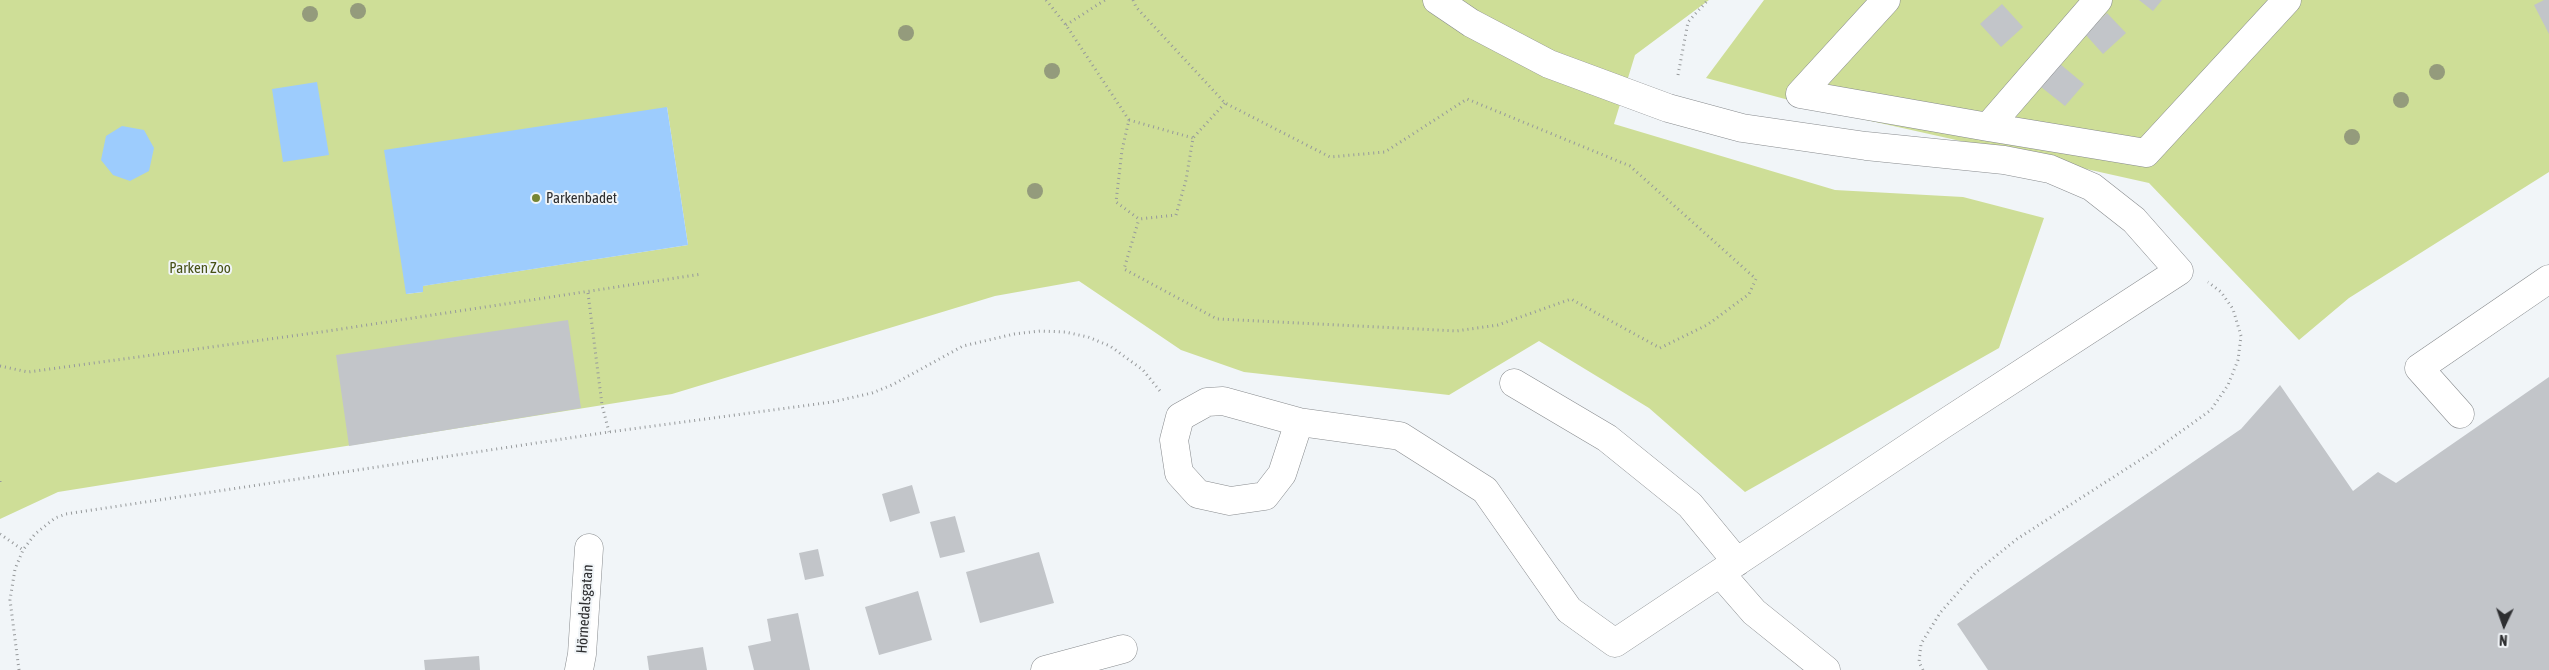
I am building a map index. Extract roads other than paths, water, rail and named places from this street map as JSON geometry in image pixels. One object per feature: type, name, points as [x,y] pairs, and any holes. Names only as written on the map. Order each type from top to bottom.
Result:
[{"type":"street","points":[[1299,422],[1282,474],[1264,496],[1230,502],[1198,494],[1179,474],[1174,440],[1180,417],[1207,402],[1223,400],[1299,422],[1400,436],[1485,490],[1569,610],[1615,643],[1942,425],[2180,271],[2134,220],[2092,187],[2050,169],[2004,160],[1866,146],[1742,128],[1684,112],[1549,64],[1472,22],[1437,0]]},
{"type":"street","points":[[1886,0],[1800,94],[2146,153],[2287,0]]},
{"type":"street","points":[[1988,127],[2098,0]]},
{"type":"street","points":[[2460,414],[2419,368],[2549,280]]},
{"type":"street","points":[[1514,383],[1607,438],[1690,505],[1729,567],[1754,612],[1826,670]]},
{"type":"street","name":"Hörnedalsgatan","points":[[579,670],[582,654],[589,548]]},
{"type":"street","points":[[1045,670],[1123,649]]},
{"type":"water","points":[[317,82],[329,155],[283,162],[272,89]]},
{"type":"water","name":"Parkenbadet","points":[[667,107],[688,245],[423,286],[423,292],[406,294],[384,150]]},
{"type":"water","points":[[122,126],[144,130],[154,148],[149,171],[130,181],[113,175],[101,160],[106,136]]},
{"type":"place","name":"Parkenbadet","points":[[536,198]]},
{"type":"park label","name":"Parken Zoo","points":[[200,268]]}]
